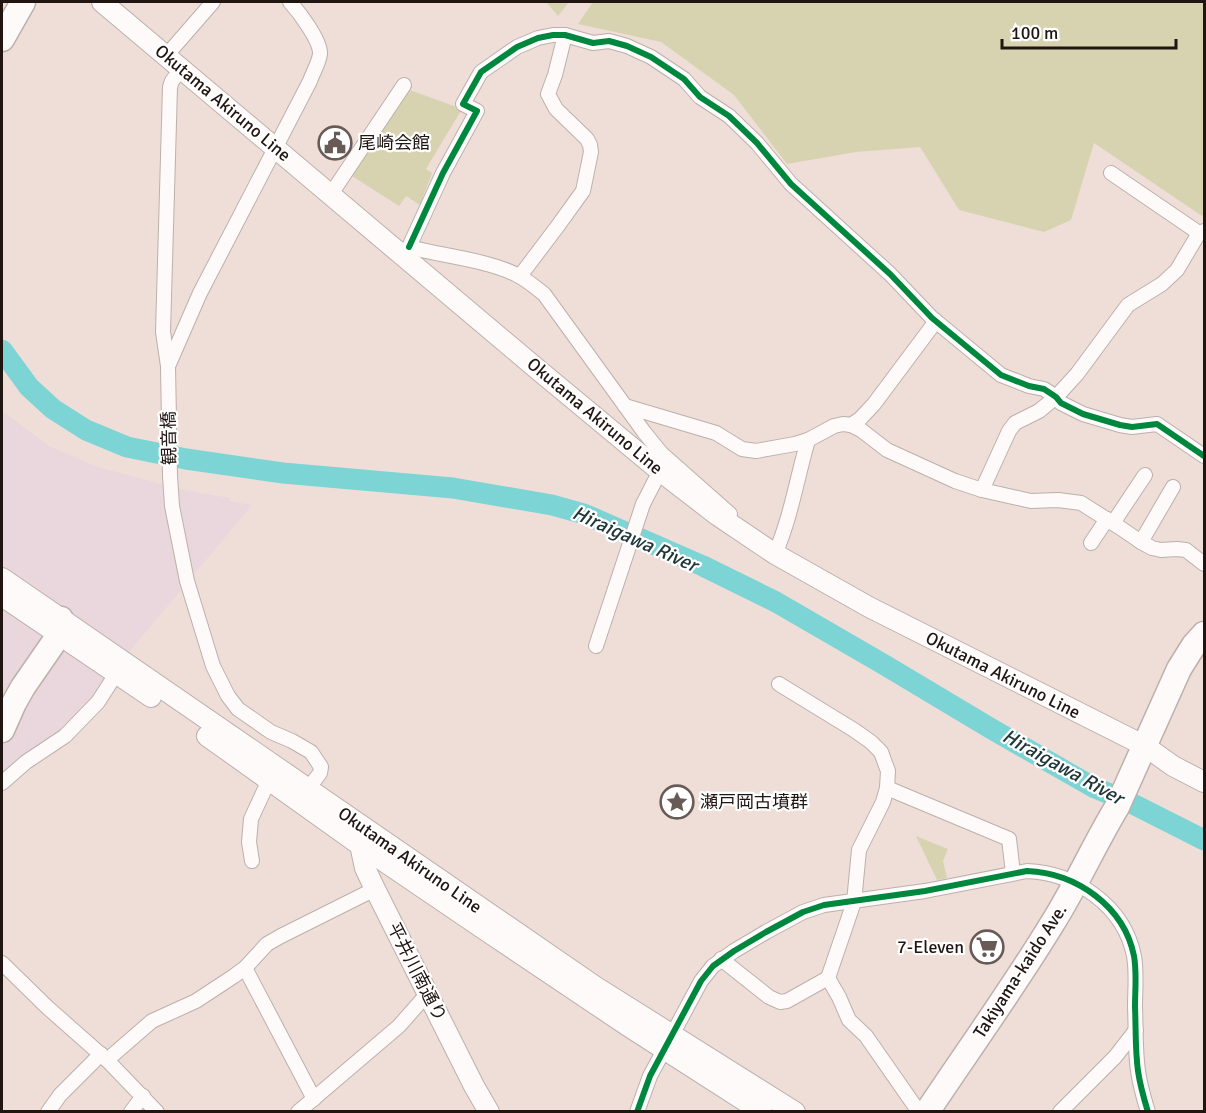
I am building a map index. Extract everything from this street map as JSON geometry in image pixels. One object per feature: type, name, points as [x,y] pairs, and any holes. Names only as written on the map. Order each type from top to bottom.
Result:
[{"type":"highway","points":[[2,39],[23,2]]},
{"type":"highway","points":[[2,693],[56,627]]},
{"type":"highway","points":[[2,730],[14,703],[56,627]]},
{"type":"highway","name":"Takiyama-kaido Ave.","points":[[927,1112],[1076,884],[1117,807],[1179,669],[1204,634]]},
{"type":"main road","name":"Okutama Akiruno Line","points":[[102,2],[331,194],[406,251],[660,471],[717,515],[775,554],[868,607],[1142,752],[1204,782]]},
{"type":"main road","name":"Okutama Akiruno Line","points":[[2,578],[56,627],[116,674],[269,780],[364,838],[596,987],[762,1112]]},
{"type":"main road","name":"Okutama Akiruno Line","points":[[2,596],[56,627],[308,789],[364,838]]},
{"type":"main road","name":"平井川南通り","points":[[364,838],[365,868],[375,890],[489,1112]]},
{"type":"main road","name":"Okutama Akiruno Line","points":[[668,1042],[795,1112]]},
{"type":"street","points":[[166,56],[213,2]]},
{"type":"street","points":[[168,366],[200,293],[310,81],[320,56],[320,48],[312,33],[290,2]]},
{"type":"street","points":[[808,440],[790,512],[775,554],[662,453],[544,294],[510,271],[487,264],[406,251],[447,165],[477,111],[463,105],[481,72],[517,47],[552,35],[565,35],[593,43],[609,41],[651,57],[684,79],[700,98],[729,116],[757,143],[791,184],[890,274],[932,318],[1001,375],[1044,389],[1061,403],[1083,414],[1132,427],[1157,424],[1204,456]]},
{"type":"street","points":[[520,276],[583,191],[591,152],[587,139],[556,109],[548,94],[565,35]]},
{"type":"street","name":"観音橋","points":[[181,69],[170,87],[163,332],[168,366],[172,506],[187,581],[213,666],[228,696],[238,709],[271,732],[311,752],[321,767],[320,773],[308,789]]},
{"type":"street","points":[[331,194],[404,85]]},
{"type":"street","points":[[982,490],[1009,431],[1015,423],[1039,411],[1056,397],[1077,374],[1128,304],[1162,284],[1177,270],[1202,232],[1111,173]]},
{"type":"street","points":[[851,425],[874,404],[936,321]]},
{"type":"street","points":[[625,406],[716,433],[742,449],[756,451],[795,444],[808,440],[834,426],[851,425],[887,450],[938,474],[982,490],[1031,501],[1058,500],[1081,503],[1152,548],[1186,550],[1204,564]]},
{"type":"street","points":[[596,646],[642,509],[660,471]]},
{"type":"street","points":[[1091,543],[1145,475]]},
{"type":"street","points":[[1141,542],[1173,487]]},
{"type":"street","points":[[2,783],[26,762],[65,736],[98,702],[116,674]]},
{"type":"street","points":[[721,959],[769,998],[780,1002],[787,1001],[828,978],[854,902],[859,850],[883,802],[887,788],[888,771],[881,752],[854,730],[778,684]]},
{"type":"street","points":[[252,861],[249,842],[251,819],[269,780]]},
{"type":"street","points":[[887,788],[1009,839],[1013,873]]},
{"type":"street","points":[[637,1112],[650,1076],[701,981],[721,959],[803,912],[824,905],[925,891],[1027,871],[1059,876],[1091,892],[1102,901],[1123,926],[1134,964],[1138,1072],[1148,1112]]},
{"type":"street","points":[[48,1112],[60,1095],[104,1057],[152,1021],[196,1001],[245,968],[267,944],[375,890]]},
{"type":"street","points":[[2,963],[47,1007],[104,1057],[157,1112]]},
{"type":"street","points":[[245,968],[314,1099]]},
{"type":"street","points":[[828,978],[849,1020],[866,1036],[919,1112]]},
{"type":"street","points":[[298,1112],[399,1026],[428,993]]},
{"type":"street","points":[[1060,1112],[1115,1057],[1136,1030]]},
{"type":"street","points":[[131,1112],[143,1096]]},
{"type":"shaded area","points":[[546,2],[569,2],[558,16]]},
{"type":"shaded area","points":[[593,2],[1204,2],[1204,215],[1202,216],[1094,143],[1071,220],[1044,232],[959,210],[920,147],[856,152],[787,164],[734,95],[661,42],[578,24]]},
{"type":"shaded area","points":[[410,90],[462,109],[426,169],[432,173],[420,205],[406,196],[399,206],[352,176]]},
{"type":"shaded area","points":[[2,411],[49,446],[98,467],[252,505],[104,682],[90,703],[64,730],[2,776]]},
{"type":"shaded area","points":[[916,836],[948,849],[943,861],[947,878],[937,880]]},
{"type":"waterway","name":"Hiraigawa River","points":[[2,350],[29,387],[53,409],[86,430],[127,447],[186,459],[283,473],[453,488],[552,505],[584,514],[703,566],[776,602],[1093,787],[1127,801],[1204,840]]},
{"type":"cycle path","points":[[409,247],[443,173],[477,111],[463,104],[481,72],[517,47],[538,38],[565,35],[593,43],[609,41],[651,57],[684,79],[700,97],[729,116],[757,143],[791,184],[890,274],[932,318],[1001,375],[1044,389],[1061,403],[1083,414],[1132,427],[1157,424],[1204,456]]},
{"type":"cycle path","points":[[637,1112],[650,1076],[701,981],[713,966],[734,951],[803,912],[824,905],[925,891],[1027,871],[1063,878],[1095,895],[1109,908],[1129,938],[1135,969],[1137,1063],[1148,1112]]},
{"type":"place","name":"尾崎会館","points":[[335,143]]},
{"type":"place","name":"瀬戸岡古墳群","points":[[677,802]]},
{"type":"place","name":"7-Eleven","points":[[987,947]]}]
